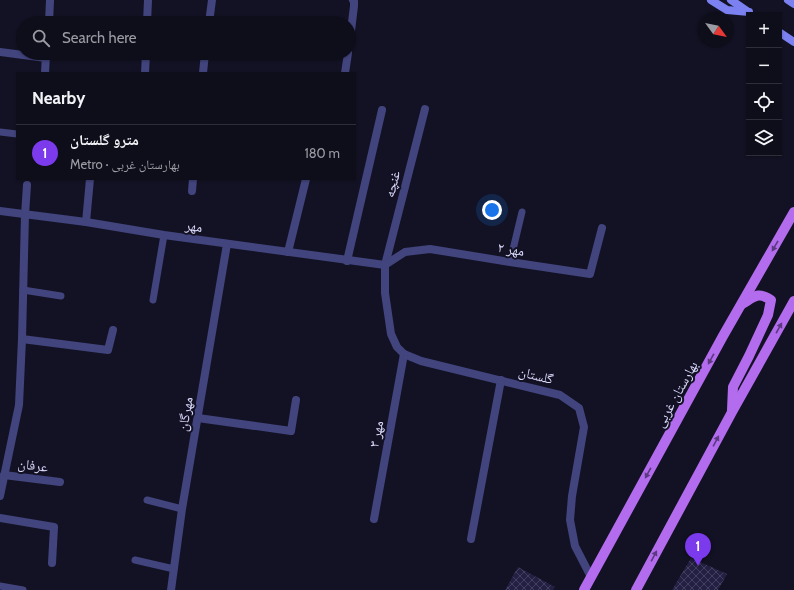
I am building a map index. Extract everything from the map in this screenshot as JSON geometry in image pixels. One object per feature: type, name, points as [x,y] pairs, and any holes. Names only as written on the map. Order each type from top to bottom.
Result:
[{"type":"main road","points":[[711,0],[727,10],[746,12]]},
{"type":"main road","points":[[731,0],[750,12]]},
{"type":"main road","points":[[788,0],[794,4]]},
{"type":"main road","points":[[782,34],[794,42]]},
{"type":"main road","name":"بهارستان غربی","points":[[584,590],[740,305],[794,212]]},
{"type":"main road","points":[[732,412],[733,387],[768,315],[771,300],[764,295],[756,296],[740,305]]},
{"type":"main road","points":[[636,590],[794,301]]},
{"type":"street","points":[[49,16],[50,0]]},
{"type":"street","points":[[147,16],[148,0]]},
{"type":"street","points":[[210,16],[212,0]]},
{"type":"street","points":[[353,0],[353,16]]},
{"type":"street","points":[[0,52],[16,53]]},
{"type":"street","points":[[45,72],[46,60]]},
{"type":"street","points":[[145,72],[146,60]]},
{"type":"street","points":[[203,72],[204,60]]},
{"type":"street","points":[[345,72],[347,60]]},
{"type":"street","name":"غنچه","points":[[385,265],[425,109]]},
{"type":"street","points":[[347,261],[382,110]]},
{"type":"street","points":[[86,222],[90,180]]},
{"type":"street","points":[[192,191],[193,180]]},
{"type":"street","points":[[288,252],[306,180]]},
{"type":"street","points":[[0,496],[19,405],[27,185]]},
{"type":"street","name":"مهر","points":[[0,212],[86,222],[164,235],[385,265]]},
{"type":"street","name":"مهر ۲","points":[[385,265],[405,252],[430,249],[590,274],[602,228]]},
{"type":"street","name":"مهرگان","points":[[172,590],[182,509],[227,244]]},
{"type":"street","points":[[385,265],[385,293],[391,334],[397,347],[404,354]]},
{"type":"street","points":[[22,339],[108,350],[112,330]]},
{"type":"street","name":"گلستان","points":[[404,354],[421,361],[560,395],[579,408],[584,427],[572,496],[570,520],[575,546],[591,577]]},
{"type":"street","name":"مهر ۳","points":[[374,519],[404,354]]},
{"type":"street","points":[[471,539],[501,380]]},
{"type":"street","points":[[198,418],[290,431],[296,400]]},
{"type":"street","name":"عرفان","points":[[4,475],[60,482]]},
{"type":"street","points":[[0,518],[54,527],[52,563]]},
{"type":"lane","points":[[0,132],[16,134]]},
{"type":"lane","points":[[510,262],[522,212]]},
{"type":"lane","points":[[153,300],[164,235]]},
{"type":"lane","points":[[23,290],[61,296]]},
{"type":"lane","points":[[147,500],[182,509]]},
{"type":"lane","points":[[135,560],[174,569]]},
{"type":"lane","points":[[0,586],[22,590]]},
{"type":"building","points":[[691,558],[727,574],[718,590],[672,590]]},
{"type":"building","points":[[518,567],[555,587],[553,590],[505,590]]},
{"type":"place","name":"مترو گلستان","points":[[698,566]]}]
